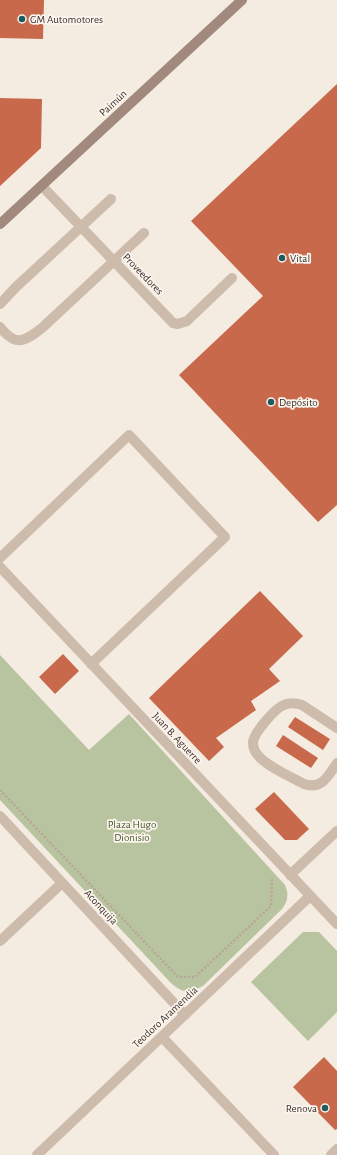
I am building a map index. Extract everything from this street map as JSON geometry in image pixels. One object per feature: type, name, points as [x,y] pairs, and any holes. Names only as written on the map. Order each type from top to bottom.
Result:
[{"type":"street","name":"Paimún","points":[[0,224],[242,0]]},
{"type":"street","name":"Proveedores","points":[[42,186],[173,323],[178,324],[187,321],[232,278]]},
{"type":"street","points":[[0,304],[16,287],[111,199]]},
{"type":"street","points":[[0,327],[12,339],[23,340],[32,335],[42,328],[144,234]]},
{"type":"street","points":[[0,558],[129,435],[226,537],[91,664]]},
{"type":"street","name":"Juan B. Aguerre","points":[[0,568],[337,924]]},
{"type":"street","points":[[336,767],[325,780],[316,785],[310,786],[261,759],[256,754],[253,742],[259,730],[277,709],[289,703],[302,705],[337,728]]},
{"type":"street","name":"Aconquija","points":[[0,816],[185,1015]]},
{"type":"street","points":[[290,875],[337,831]]},
{"type":"street","points":[[0,941],[62,883]]},
{"type":"street","name":"Teodoro Aramendia","points":[[37,1155],[310,896]]},
{"type":"street","points":[[162,1037],[274,1155]]},
{"type":"street","points":[[331,1155],[337,1149]]},
{"type":"path","points":[[0,790],[178,977],[195,977],[271,906],[273,879],[268,874]]},
{"type":"green space","name":"Plaza Hugo Dionisio","points":[[0,655],[89,750],[129,714],[285,885],[287,897],[286,903],[282,909],[204,985],[195,990],[183,991],[170,982],[0,800]]},
{"type":"green space","points":[[303,932],[319,932],[337,951],[337,1012],[308,1041],[251,982]]},
{"type":"building","name":"GM Automotores","points":[[0,0],[44,0],[43,39],[0,38]]},
{"type":"building","points":[[337,84],[337,505],[318,522],[179,375],[263,296],[191,221]]},
{"type":"building","points":[[0,98],[42,99],[41,148],[0,186]]},
{"type":"building","points":[[260,591],[303,636],[269,669],[280,681],[251,701],[256,710],[216,738],[224,747],[209,761],[149,698]]},
{"type":"building","points":[[63,654],[79,671],[55,694],[39,677]]},
{"type":"building","points":[[295,717],[330,739],[323,750],[288,727]]},
{"type":"building","points":[[283,735],[318,758],[311,768],[276,746]]},
{"type":"building","points":[[274,792],[309,829],[297,840],[285,840],[255,809]]},
{"type":"building","name":"Renova","points":[[324,1057],[337,1071],[337,1129],[335,1130],[293,1087]]},
{"type":"place","name":"GM Automotores","points":[[22,19]]},
{"type":"place","name":"Vital","points":[[282,258]]},
{"type":"place","name":"Depósito","points":[[271,402]]},
{"type":"place","name":"Renova","points":[[325,1108]]}]
